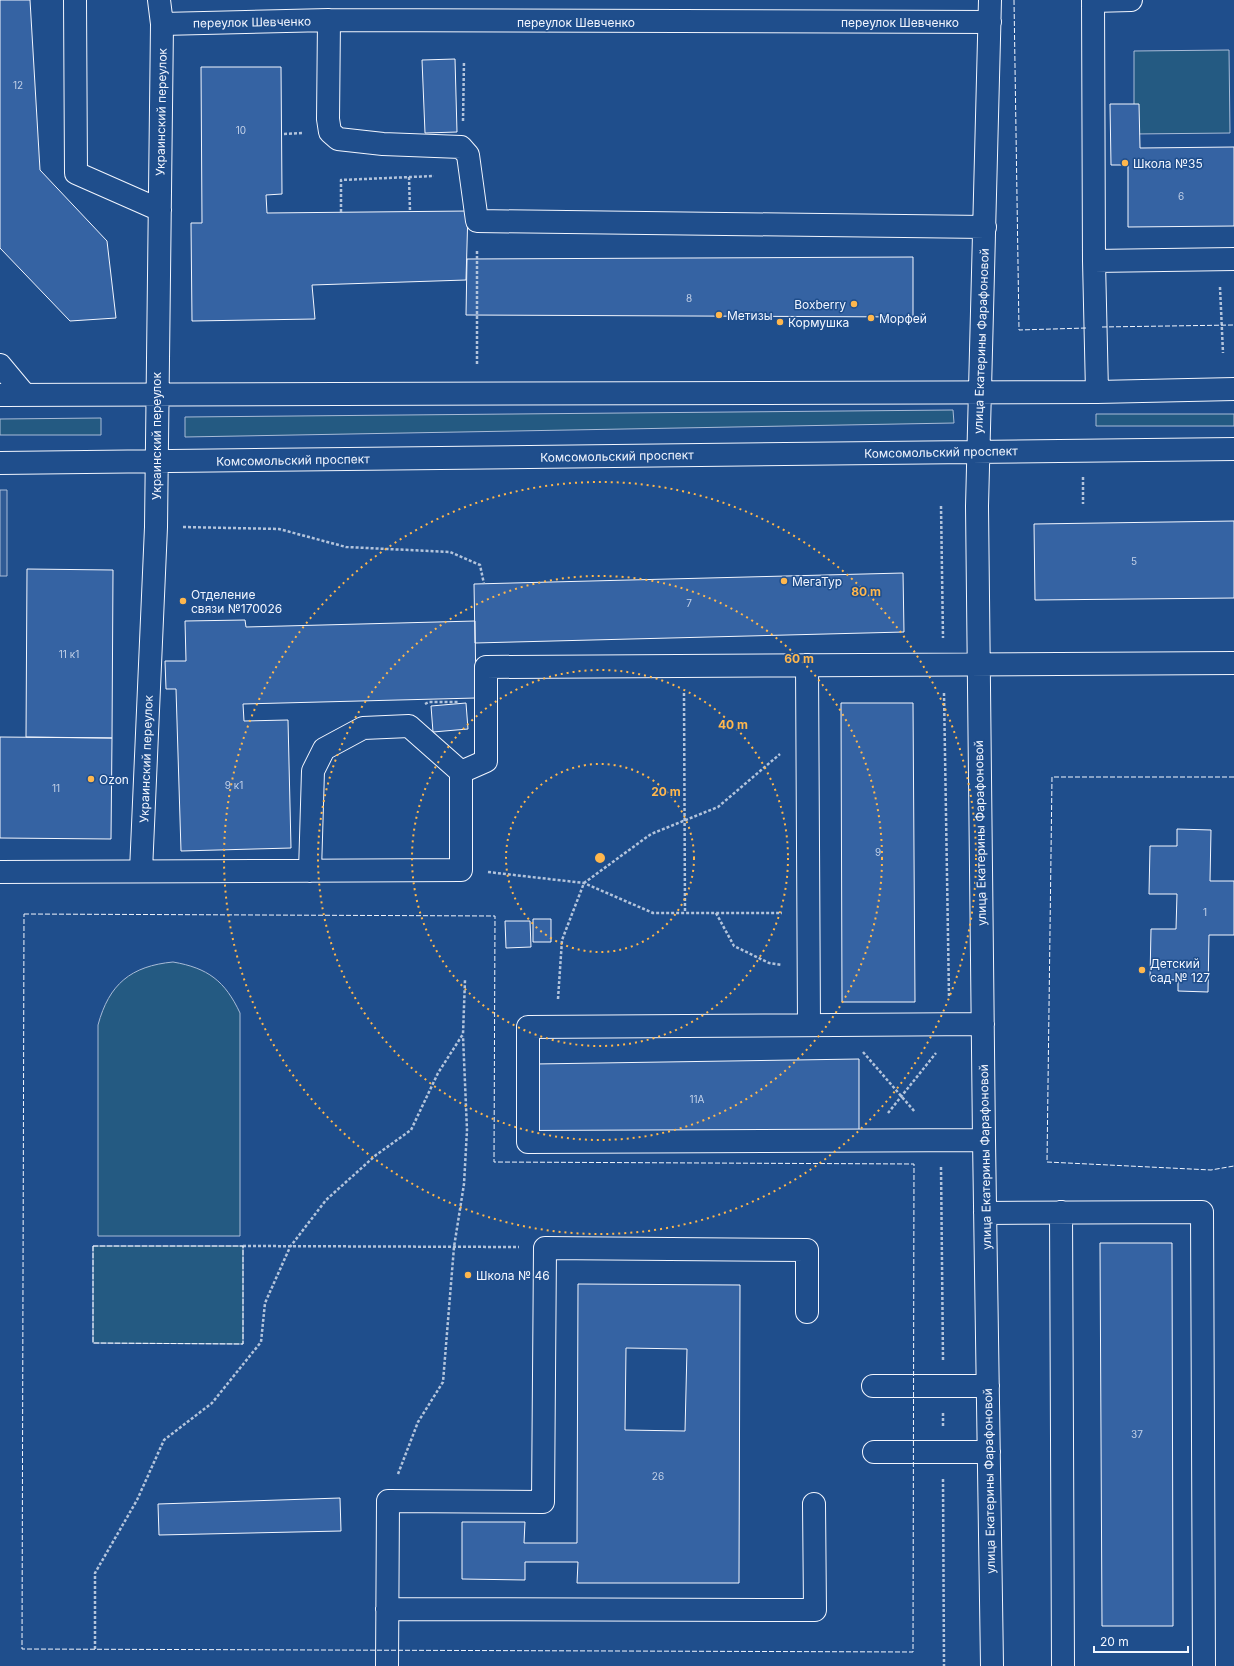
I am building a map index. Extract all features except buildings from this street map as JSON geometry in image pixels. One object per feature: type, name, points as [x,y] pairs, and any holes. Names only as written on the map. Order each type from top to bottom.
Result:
[{"type":"street","points":[[75,0],[76,173],[160,210]]},
{"type":"street","name":"Украинский переулок","points":[[141,871],[156,526],[162,24],[159,0]]},
{"type":"street","name":"улица Екатерины Фарафоновой","points":[[990,0],[985,227],[979,391],[978,664],[992,1666]]},
{"type":"street","points":[[1098,392],[1094,261],[1093,1],[1131,0]]},
{"type":"street","points":[[329,20],[328,119],[330,132],[338,139],[383,144],[461,147],[468,155],[477,221],[985,227]]},
{"type":"street","name":"переулок Шевченко","points":[[162,24],[329,20],[990,22]]},
{"type":"street","points":[[1094,261],[1226,259]]},
{"type":"street","points":[[0,365],[25,395]]},
{"type":"street","points":[[0,395],[979,391],[1098,392],[1234,389]]},
{"type":"street","name":"Комсомольский проспект","points":[[0,463],[1234,449]]},
{"type":"street","points":[[461,772],[486,761],[486,666],[1234,663]]},
{"type":"street","points":[[807,665],[809,1025]]},
{"type":"street","points":[[0,872],[141,871],[310,871],[461,870],[461,772],[409,726],[363,728],[324,749],[313,771],[310,871]]},
{"type":"street","points":[[983,1024],[528,1027],[528,1142],[984,1140]]},
{"type":"street","points":[[1061,1212],[1063,1666]]},
{"type":"street","points":[[986,1213],[1202,1212],[1204,1666]]},
{"type":"street","points":[[387,1666],[388,1501],[543,1502],[545,1248],[808,1250],[807,1312]]},
{"type":"street","points":[[873,1386],[988,1386]]},
{"type":"street","points":[[874,1452],[989,1452]]},
{"type":"street","points":[[387,1609],[815,1610],[814,1504]]},
{"type":"path","points":[[463,149],[464,61]]},
{"type":"path","points":[[341,212],[341,180],[470,174]]},
{"type":"path","points":[[409,177],[410,211]]},
{"type":"path","points":[[477,221],[477,364]]},
{"type":"path","points":[[1223,353],[1226,259]]},
{"type":"path","points":[[862,1140],[871,1135],[944,1042],[950,1024],[941,506]]},
{"type":"path","points":[[156,526],[279,529],[346,547],[450,552],[480,565],[484,584]]},
{"type":"path","points":[[684,666],[684,913]]},
{"type":"path","points":[[420,735],[417,708],[429,702],[486,702]]},
{"type":"path","points":[[556,1026],[562,940],[584,883],[651,834],[718,807],[808,730]]},
{"type":"path","points":[[461,870],[551,878],[584,883],[653,913],[809,913]]},
{"type":"path","points":[[716,913],[734,946],[769,963],[809,969]]},
{"type":"path","points":[[388,1501],[418,1422],[443,1382],[454,1247],[464,1184],[468,1130],[463,1034],[465,980]]},
{"type":"path","points":[[841,1025],[901,1097],[941,1140]]},
{"type":"path","points":[[95,1649],[95,1573],[137,1500],[164,1440],[212,1403],[261,1342],[264,1303],[290,1246],[326,1200],[376,1155],[411,1130],[438,1073],[463,1034]]},
{"type":"path","points":[[243,1246],[545,1248]]},
{"type":"shaded area","points":[[1229,50],[1230,133],[1134,134],[1134,51]]},
{"type":"shaded area","points":[[953,410],[954,423],[185,437],[185,417]]},
{"type":"shaded area","points":[[1096,414],[1234,414],[1234,426],[1096,426]]},
{"type":"shaded area","points":[[101,418],[101,435],[0,435],[0,419]]},
{"type":"shaded area","points":[[0,490],[7,490],[7,576],[0,576]]},
{"type":"shaded area","points":[[173,962],[196,968],[206,972],[214,978],[228,992],[240,1013],[240,1236],[98,1236],[98,1025],[108,998],[115,988],[124,980],[145,968]]},
{"type":"shaded area","points":[[93,1246],[243,1246],[243,1344],[93,1343]]},
{"type":"fence","points":[[1014,0],[1019,330],[1086,328]]},
{"type":"fence","points":[[1102,327],[1234,325]]},
{"type":"fence","points":[[1234,777],[1052,777],[1047,1162],[1211,1170],[1234,1166]]},
{"type":"fence","points":[[24,914],[495,916],[494,1162],[914,1164],[913,1652],[22,1649],[24,914]]},
{"type":"fence","points":[[93,1246],[243,1246],[243,1344],[93,1343],[93,1246]]},
{"type":"place","name":"Школа №35","points":[[1125,163]]},
{"type":"place","name":"Boxberry","points":[[854,304]]},
{"type":"place","name":"Метизы","points":[[719,315]]},
{"type":"place","name":"Морфей","points":[[871,318]]},
{"type":"place","name":"Кормушка","points":[[780,322]]},
{"type":"place","name":"МегаТур","points":[[784,581]]},
{"type":"place","name":"Отделение связи №170026","points":[[183,601]]},
{"type":"place","name":"Ozon","points":[[91,779]]},
{"type":"place","name":"Детский сад № 127","points":[[1142,970]]},
{"type":"place","name":"Школа № 46","points":[[468,1275]]}]
